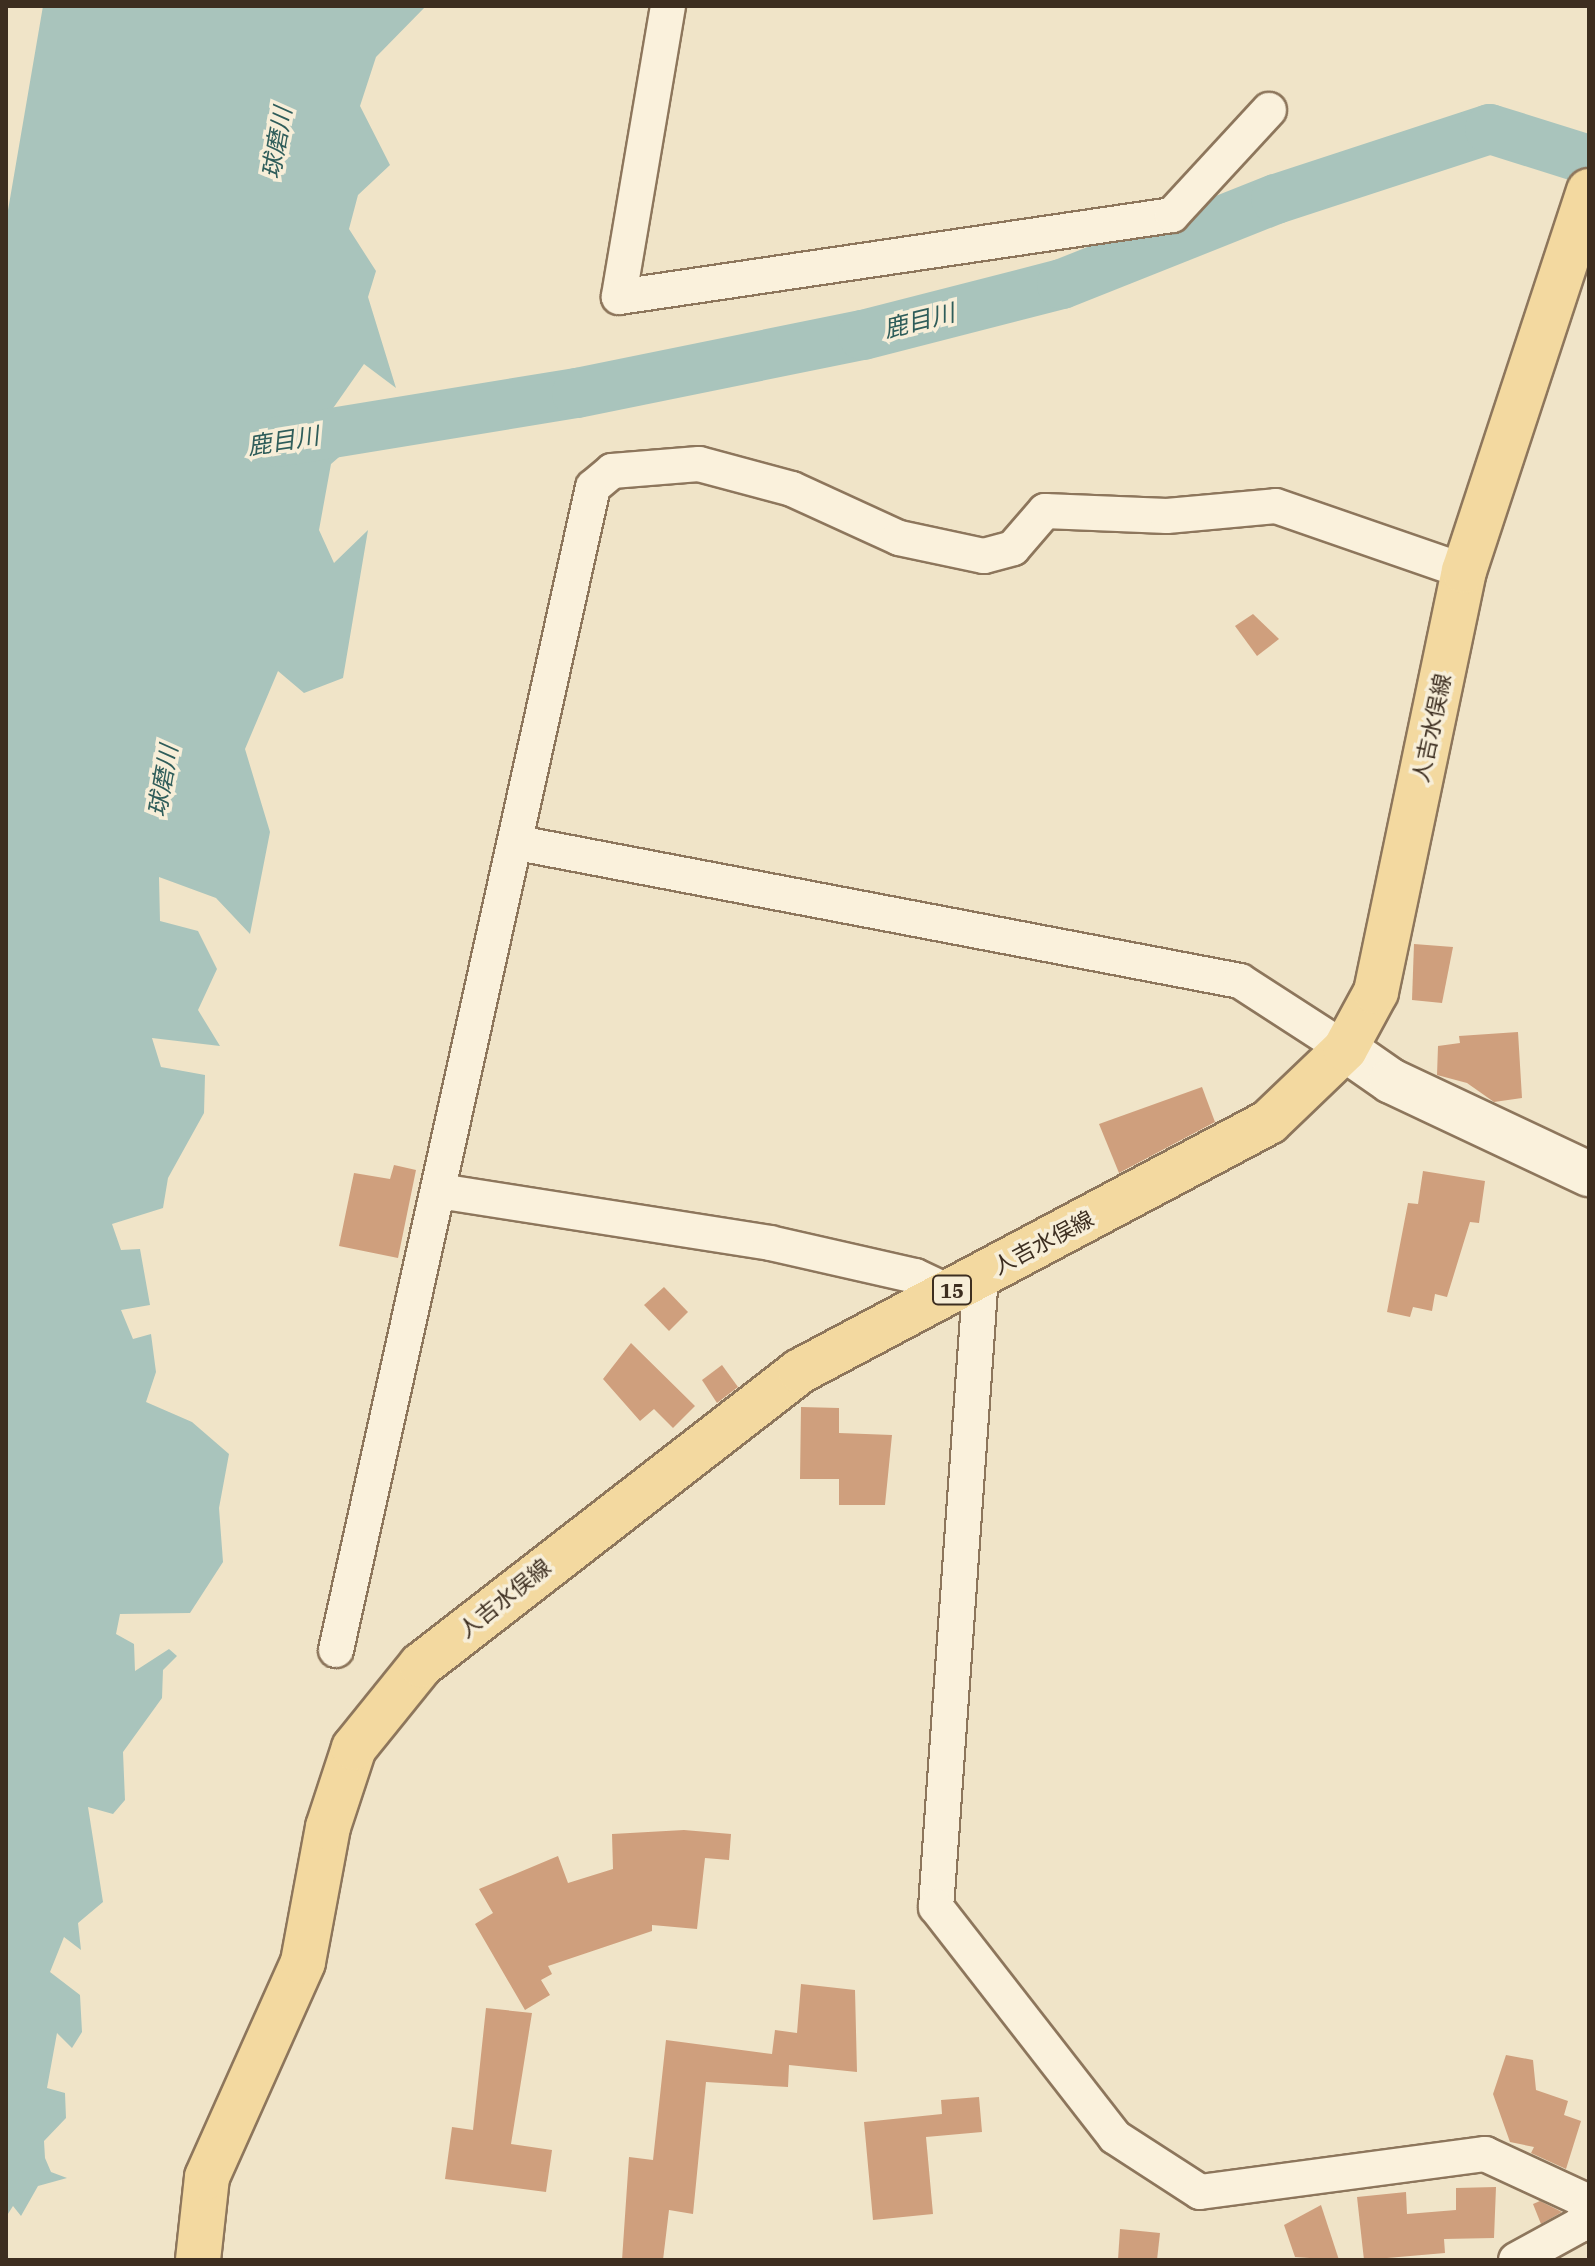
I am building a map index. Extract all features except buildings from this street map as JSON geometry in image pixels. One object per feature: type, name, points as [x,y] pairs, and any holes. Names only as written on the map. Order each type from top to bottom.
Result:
[{"type":"main road","name":"人吉水俣線","points":[[198,2260],[207,2177],[303,1962],[328,1827],[354,1748],[421,1665],[711,1433],[800,1371],[1269,1122],[1345,1049],[1376,992],[1464,571],[1589,191]]},
{"type":"street","points":[[668,6],[619,297],[1172,215],[1269,110]]},
{"type":"street","points":[[336,1650],[518,843],[580,523],[593,487],[612,471],[699,464],[792,489],[899,538],[984,556],[1013,548],[1045,511],[1167,516],[1276,506],[1464,571]]},
{"type":"street","points":[[518,843],[1240,981],[1391,1081],[1589,1174]]},
{"type":"street","points":[[439,1191],[770,1243],[915,1276],[965,1283],[936,1907],[1115,2137],[1200,2192],[1485,2154],[1589,2202]]},
{"type":"street","points":[[1516,2260],[1580,2225],[1589,2210]]},
{"type":"water","name":"球磨川","points":[[43,6],[426,6],[376,57],[360,106],[390,165],[358,195],[349,229],[376,271],[368,297],[396,388],[364,364],[329,414],[353,445],[331,464],[319,530],[334,563],[368,530],[343,678],[304,693],[278,671],[245,749],[270,832],[250,934],[216,898],[159,877],[160,921],[198,931],[217,969],[198,1010],[220,1046],[152,1038],[161,1067],[205,1075],[204,1113],[168,1178],[163,1208],[112,1224],[121,1250],[140,1249],[150,1305],[121,1310],[133,1339],[151,1334],[156,1372],[146,1402],[192,1422],[229,1454],[219,1508],[223,1562],[190,1613],[120,1614],[116,1634],[134,1644],[135,1671],[169,1649],[177,1656],[163,1670],[162,1698],[123,1752],[125,1800],[113,1814],[88,1807],[103,1902],[78,1923],[81,1950],[64,1937],[50,1972],[80,1995],[82,2032],[72,2048],[57,2033],[47,2088],[65,2093],[66,2118],[44,2141],[45,2158],[51,2172],[67,2178],[38,2186],[21,2216],[13,2206],[6,2217],[6,222]]},
{"type":"waterway","name":"鹿目川","points":[[277,442],[577,393],[863,335],[1062,284],[1276,199],[1490,129],[1589,160]]}]
